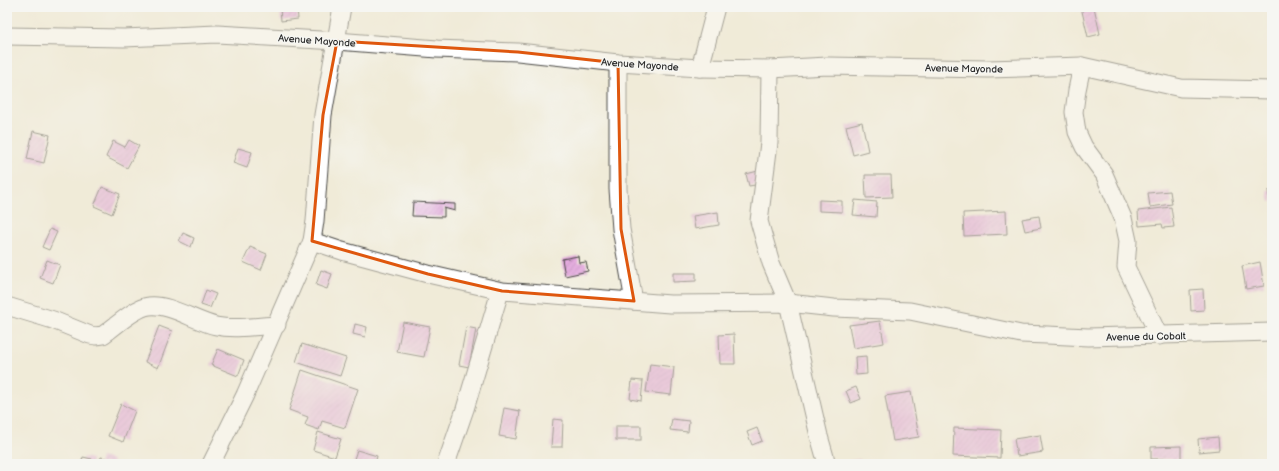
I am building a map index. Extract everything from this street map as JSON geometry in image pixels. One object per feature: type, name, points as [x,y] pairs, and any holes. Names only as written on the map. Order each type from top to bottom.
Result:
[{"type":"street","points":[[212,464],[277,325],[312,241],[323,116],[342,7]]},
{"type":"street","points":[[700,68],[716,7]]},
{"type":"street","name":"Avenue Mayonde","points":[[7,36],[124,38],[217,34],[437,49],[518,52],[618,63],[700,68],[770,69],[828,66],[988,69],[1082,66],[1181,88],[1272,90]]},
{"type":"street","points":[[618,63],[618,189],[621,223],[634,301]]},
{"type":"street","points":[[1082,66],[1074,112],[1077,132],[1084,147],[1104,174],[1123,218],[1128,241],[1126,267],[1159,336]]},
{"type":"street","points":[[770,69],[769,143],[759,221],[771,263],[788,303],[814,418],[827,464]]},
{"type":"street","name":"Avenue du Cobalt","points":[[312,241],[342,251],[428,274],[502,291],[670,304],[788,303],[834,308],[910,311],[1021,334],[1088,337],[1272,332]]},
{"type":"street","points":[[446,464],[468,402],[498,296],[502,291]]},
{"type":"street","points":[[7,306],[53,320],[96,336],[103,335],[138,309],[150,306],[162,306],[215,326],[227,328],[277,325]]},
{"type":"highlighted area","points":[[337,41],[518,52],[618,63],[621,229],[634,301],[502,291],[428,274],[312,241],[323,115]]},
{"type":"building","points":[[280,7],[297,7],[298,19],[281,21]]},
{"type":"building","points":[[1081,7],[1094,7],[1100,34],[1088,37]]},
{"type":"building","points":[[862,122],[868,151],[853,155],[846,126]]},
{"type":"building","points":[[33,131],[50,135],[44,163],[27,159]]},
{"type":"building","points":[[129,140],[139,146],[127,168],[106,157],[113,141],[125,147]]},
{"type":"building","points":[[238,148],[252,152],[247,168],[233,163]]},
{"type":"building","points":[[758,171],[761,184],[749,186],[746,174]]},
{"type":"building","points":[[865,175],[891,175],[892,197],[866,198]]},
{"type":"building","points":[[102,187],[120,194],[112,214],[94,206]]},
{"type":"building","points":[[1272,190],[1272,202],[1270,202],[1268,191]]},
{"type":"building","points":[[1170,191],[1172,204],[1150,207],[1148,193]]},
{"type":"building","points":[[819,200],[842,201],[842,212],[819,211]]},
{"type":"building","points":[[855,200],[877,202],[876,217],[853,215]]},
{"type":"building","points":[[413,202],[455,204],[455,211],[444,208],[444,217],[412,216]]},
{"type":"building","points":[[1171,207],[1174,227],[1163,228],[1162,224],[1139,226],[1138,211]]},
{"type":"building","points":[[1006,211],[1007,234],[964,236],[963,213]]},
{"type":"building","points":[[718,212],[719,225],[695,229],[693,216]]},
{"type":"building","points":[[1039,216],[1041,228],[1025,231],[1022,219]]},
{"type":"building","points":[[50,229],[57,232],[49,250],[42,247]]},
{"type":"building","points":[[183,233],[194,238],[191,247],[179,241]]},
{"type":"building","points":[[250,247],[267,254],[261,270],[243,262]]},
{"type":"building","points":[[578,256],[579,263],[586,262],[588,271],[565,276],[562,259]]},
{"type":"building","points":[[47,260],[60,265],[53,283],[40,278]]},
{"type":"building","points":[[1260,262],[1264,286],[1246,289],[1242,266]]},
{"type":"building","points":[[321,270],[332,274],[327,289],[316,285]]},
{"type":"building","points":[[673,273],[696,273],[696,281],[673,282]]},
{"type":"building","points":[[1203,289],[1204,310],[1191,311],[1190,290]]},
{"type":"building","points":[[206,290],[216,294],[210,308],[201,305]]},
{"type":"building","points":[[880,321],[884,343],[853,348],[849,325]]},
{"type":"building","points":[[403,322],[430,327],[424,357],[397,352]]},
{"type":"building","points":[[355,324],[367,327],[365,337],[353,334]]},
{"type":"building","points":[[159,326],[172,331],[158,368],[145,362]]},
{"type":"building","points":[[466,327],[476,329],[469,367],[459,365]]},
{"type":"building","points":[[734,334],[735,364],[720,364],[719,335]]},
{"type":"building","points":[[302,344],[346,358],[340,376],[296,362]]},
{"type":"building","points":[[218,349],[244,360],[238,376],[211,365]]},
{"type":"building","points":[[866,356],[867,374],[856,375],[855,357]]},
{"type":"building","points":[[650,364],[674,367],[671,395],[646,392]]},
{"type":"building","points":[[302,370],[358,389],[345,428],[322,421],[319,430],[305,425],[308,417],[289,410]]},
{"type":"building","points":[[632,380],[643,381],[641,401],[630,399]]},
{"type":"building","points":[[856,387],[861,399],[851,403],[846,391]]},
{"type":"building","points":[[911,392],[919,437],[893,441],[885,396]]},
{"type":"building","points":[[121,404],[135,411],[123,442],[108,436]]},
{"type":"building","points":[[504,408],[520,411],[516,439],[499,436]]},
{"type":"building","points":[[553,419],[563,420],[562,447],[551,447]]},
{"type":"building","points":[[672,419],[689,421],[688,432],[670,430]]},
{"type":"building","points":[[616,426],[641,426],[641,440],[616,440]]},
{"type":"building","points":[[757,428],[762,441],[752,445],[747,432]]},
{"type":"building","points":[[954,428],[1001,430],[1000,458],[953,456]]},
{"type":"building","points":[[318,432],[341,439],[335,457],[313,450]]},
{"type":"building","points":[[1040,435],[1043,452],[1017,456],[1014,439]]},
{"type":"building","points":[[1218,437],[1219,450],[1199,452],[1198,439]]},
{"type":"building","points":[[1181,446],[1181,459],[1151,459],[1151,447]]},
{"type":"building","points":[[357,450],[377,456],[375,464],[360,464],[353,462]]},
{"type":"building","points":[[83,457],[92,459],[91,464],[81,464]]},
{"type":"building","points":[[101,457],[113,460],[112,464],[99,464]]},
{"type":"building","points":[[860,459],[861,464],[848,464],[847,461]]},
{"type":"building","points":[[1081,461],[1098,462],[1098,464],[1081,464]]}]
